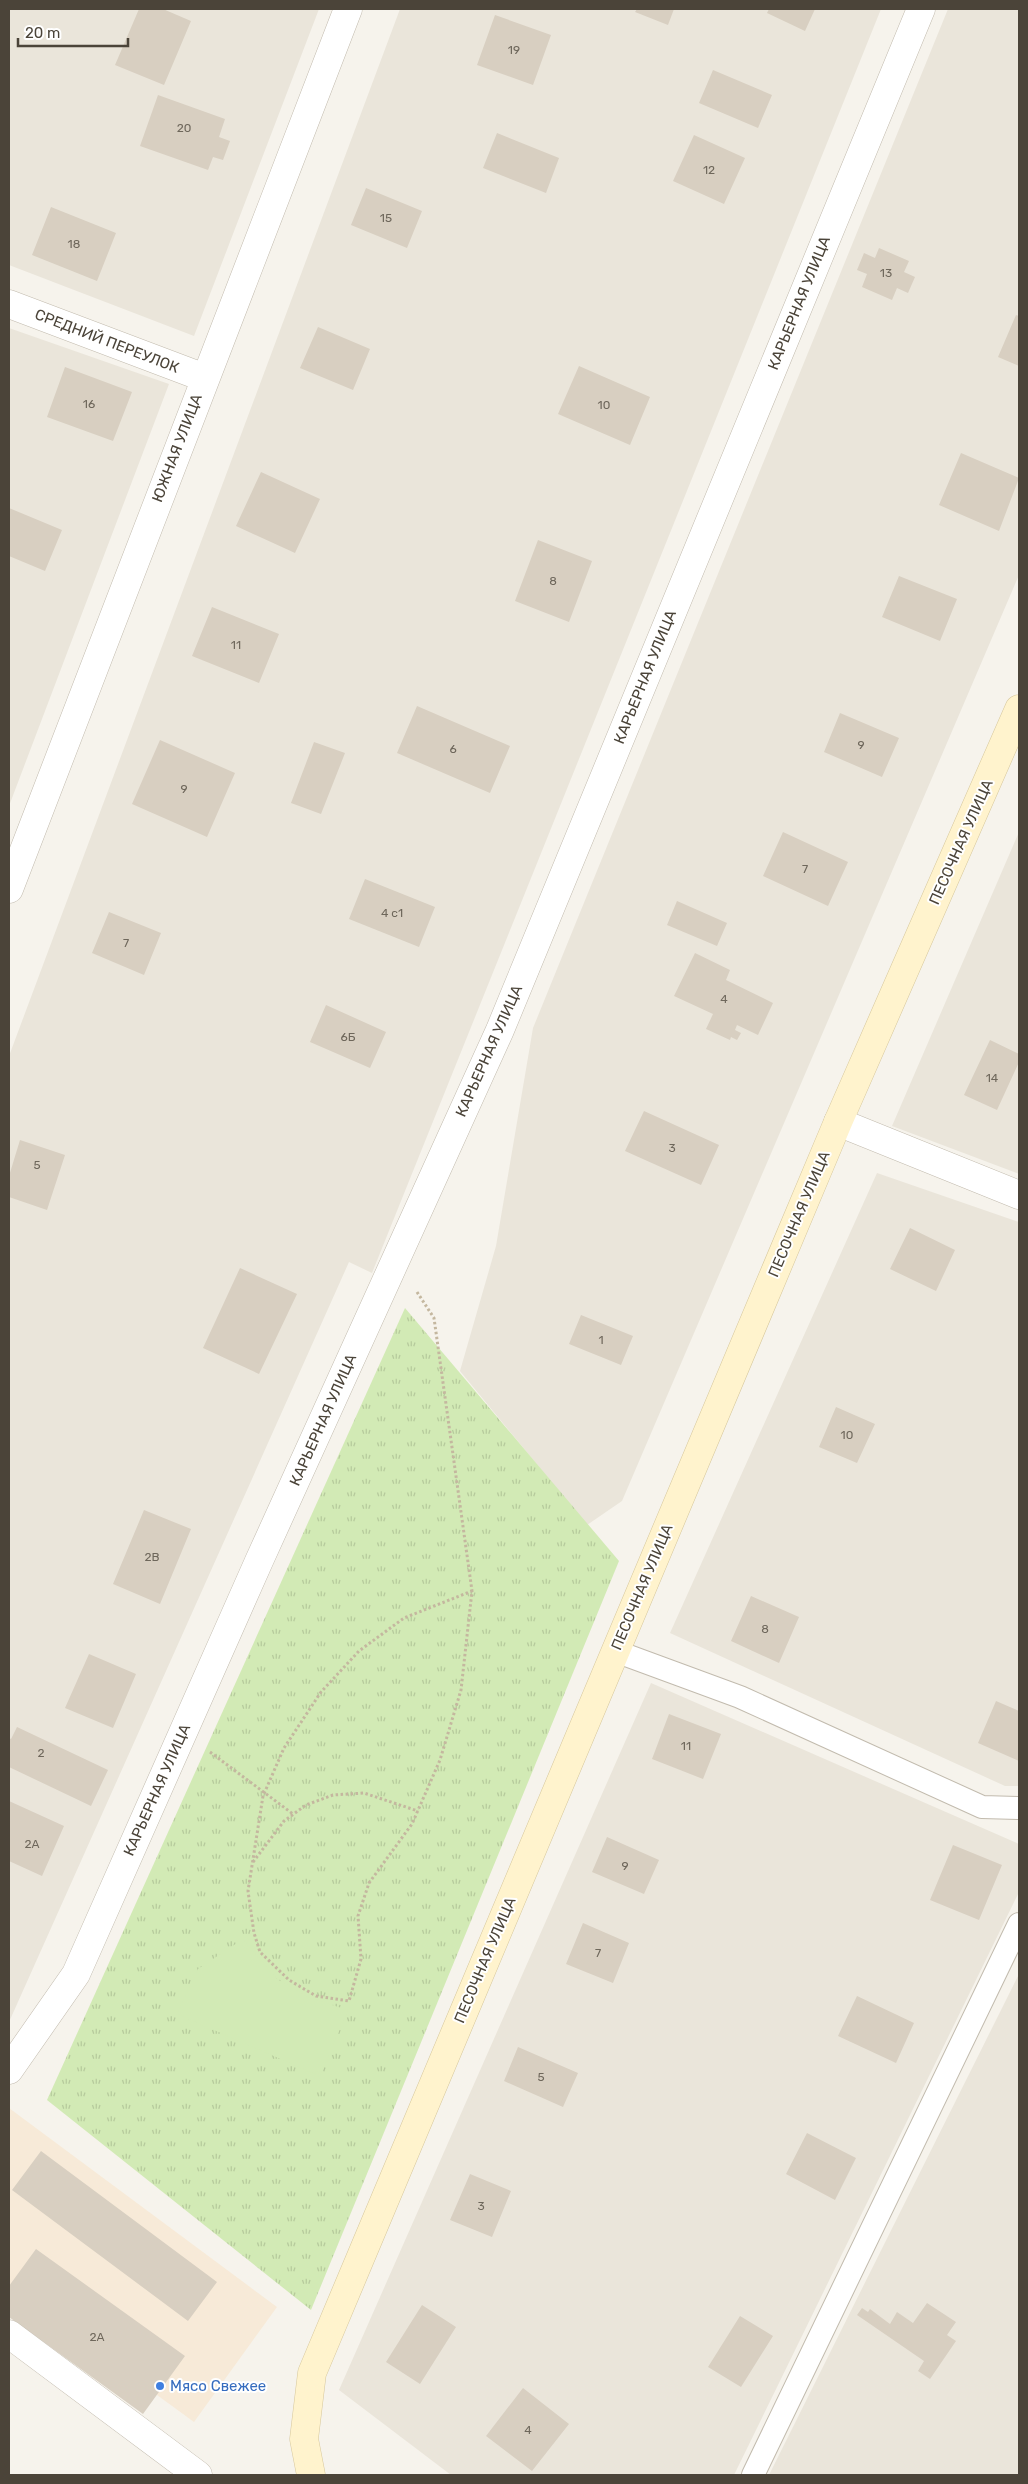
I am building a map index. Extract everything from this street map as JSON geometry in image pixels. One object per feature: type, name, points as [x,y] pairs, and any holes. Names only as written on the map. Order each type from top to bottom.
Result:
[{"type":"street","name":"ЮЖНАЯ УЛИЦА","points":[[9,889],[348,9]]},
{"type":"street","name":"КАРЬЕРНАЯ УЛИЦА","points":[[9,2070],[76,1974],[255,1570],[500,1030],[921,9]]},
{"type":"street","name":"СРЕДНИЙ ПЕРЕУЛОК","points":[[9,304],[205,378]]},
{"type":"street","name":"ПЕСОЧНАЯ УЛИЦА","points":[[311,2475],[304,2439],[312,2372],[838,1122],[1019,709]]},
{"type":"street","points":[[838,1122],[1019,1195]]},
{"type":"street","points":[[9,2334],[198,2475]]},
{"type":"lane","points":[[615,1651],[740,1697],[982,1807],[1019,1808]]},
{"type":"lane","points":[[752,2475],[1019,1924]]},
{"type":"path","points":[[396,1260],[434,1318],[472,1591],[461,1690],[440,1760],[412,1824],[369,1882],[358,1916],[361,1959],[349,2001],[316,1996],[289,1980],[260,1952],[254,1933],[248,1891],[265,1791],[284,1748],[321,1692],[359,1651],[404,1618],[472,1591]]},
{"type":"path","points":[[216,1755],[293,1814]]},
{"type":"path","points":[[253,1862],[284,1821],[306,1806],[333,1795],[364,1793],[418,1811]]},
{"type":"shaded area","points":[[9,9],[319,9],[194,336],[9,265]]},
{"type":"shaded area","points":[[400,9],[881,9],[372,1273],[349,1262],[9,2022],[9,1056]]},
{"type":"shaded area","points":[[948,9],[1019,9],[1019,575],[622,1501],[587,1525],[460,1371],[496,1246],[533,1028]]},
{"type":"shaded area","points":[[9,328],[169,384],[9,806]]},
{"type":"shaded area","points":[[1019,832],[1019,1174],[892,1126]]},
{"type":"shaded area","points":[[877,1173],[1019,1222],[1019,1786],[1005,1786],[670,1633]]},
{"type":"shaded area","points":[[651,1683],[1019,1844],[1019,1892],[734,2475],[451,2475],[339,2390]]},
{"type":"shaded area","points":[[1019,1974],[1019,2475],[769,2475]]},
{"type":"shaded area","points":[[9,2108],[277,2307],[194,2422],[9,2287]]},
{"type":"green space","points":[[405,1308],[619,1561],[311,2310],[47,2100]]},
{"type":"green space","points":[[243,1939],[277,1979],[310,1998],[348,2010],[320,2076],[177,2014],[198,1969]]},
{"type":"building","points":[[139,9],[163,9],[191,21],[164,85],[115,65]]},
{"type":"building","points":[[637,9],[674,9],[668,25],[635,12]]},
{"type":"building","points":[[769,9],[815,9],[805,31],[767,13]]},
{"type":"building","points":[[495,15],[551,35],[533,85],[477,65]]},
{"type":"building","points":[[713,70],[772,95],[758,128],[699,103]]},
{"type":"building","points":[[158,95],[225,119],[219,137],[230,141],[223,160],[213,157],[208,170],[140,146]]},
{"type":"building","points":[[497,133],[559,158],[546,193],[483,168]]},
{"type":"building","points":[[694,135],[745,158],[724,204],[673,181]]},
{"type":"building","points":[[366,188],[422,211],[407,248],[351,225]]},
{"type":"building","points":[[51,207],[116,233],[97,281],[32,255]]},
{"type":"building","points":[[879,248],[909,261],[904,272],[915,277],[908,293],[897,288],[892,300],[862,287],[867,274],[857,270],[864,253],[875,258]]},
{"type":"building","points":[[1016,315],[1019,316],[1019,366],[998,357]]},
{"type":"building","points":[[318,327],[370,349],[353,390],[300,368]]},
{"type":"building","points":[[579,366],[650,397],[630,445],[558,414]]},
{"type":"building","points":[[65,367],[132,392],[113,441],[47,417]]},
{"type":"building","points":[[961,453],[1019,478],[999,531],[939,505]]},
{"type":"building","points":[[261,472],[320,499],[295,553],[236,526]]},
{"type":"building","points":[[9,508],[62,530],[45,571],[9,556]]},
{"type":"building","points":[[538,540],[592,561],[569,622],[515,601]]},
{"type":"building","points":[[899,576],[957,599],[940,641],[882,617]]},
{"type":"building","points":[[212,607],[279,634],[259,683],[192,656]]},
{"type":"building","points":[[417,706],[510,746],[490,793],[397,753]]},
{"type":"building","points":[[840,713],[899,738],[882,777],[824,752]]},
{"type":"building","points":[[160,740],[235,773],[207,837],[132,804]]},
{"type":"building","points":[[314,742],[345,753],[321,814],[291,803]]},
{"type":"building","points":[[783,832],[848,862],[828,906],[763,876]]},
{"type":"building","points":[[365,879],[435,907],[419,947],[349,919]]},
{"type":"building","points":[[677,901],[727,923],[717,946],[667,925]]},
{"type":"building","points":[[109,912],[161,933],[144,975],[92,953]]},
{"type":"building","points":[[695,953],[730,970],[726,980],[773,1003],[758,1035],[737,1025],[735,1030],[741,1033],[737,1040],[731,1037],[730,1040],[706,1029],[713,1014],[674,996]]},
{"type":"building","points":[[326,1005],[386,1032],[370,1068],[310,1042]]},
{"type":"building","points":[[990,1040],[1019,1054],[1019,1062],[997,1110],[964,1095]]},
{"type":"building","points":[[644,1111],[719,1145],[701,1185],[625,1151]]},
{"type":"building","points":[[20,1140],[65,1155],[47,1210],[9,1197],[9,1176]]},
{"type":"building","points":[[910,1228],[955,1250],[936,1291],[890,1269]]},
{"type":"building","points":[[240,1268],[297,1294],[259,1374],[203,1348]]},
{"type":"building","points":[[581,1315],[633,1336],[621,1365],[569,1344]]},
{"type":"building","points":[[836,1407],[875,1424],[857,1463],[819,1447]]},
{"type":"building","points":[[144,1510],[191,1529],[160,1604],[113,1584]]},
{"type":"building","points":[[751,1596],[799,1617],[779,1663],[731,1641]]},
{"type":"building","points":[[89,1654],[136,1674],[113,1728],[65,1708]]},
{"type":"building","points":[[996,1701],[1019,1711],[1019,1761],[978,1743]]},
{"type":"building","points":[[669,1714],[721,1734],[703,1779],[652,1759]]},
{"type":"building","points":[[17,1727],[108,1770],[91,1806],[9,1767],[9,1738],[11,1739]]},
{"type":"building","points":[[9,1801],[64,1826],[42,1876],[9,1861]]},
{"type":"building","points":[[607,1837],[659,1860],[644,1894],[592,1872]]},
{"type":"building","points":[[953,1845],[1002,1865],[979,1920],[930,1900]]},
{"type":"building","points":[[583,1923],[629,1943],[613,1983],[566,1964]]},
{"type":"building","points":[[857,1996],[914,2023],[896,2063],[838,2036]]},
{"type":"building","points":[[518,2047],[578,2073],[563,2107],[504,2081]]},
{"type":"building","points":[[807,2133],[856,2158],[835,2200],[786,2174]]},
{"type":"building","points":[[41,2151],[217,2282],[188,2321],[12,2190]]},
{"type":"building","points":[[470,2174],[511,2191],[492,2237],[450,2220]]},
{"type":"building","points":[[36,2249],[185,2356],[143,2414],[9,2317],[9,2286]]},
{"type":"building","points":[[927,2303],[956,2322],[947,2335],[956,2341],[930,2379],[918,2371],[924,2361],[857,2315],[862,2308],[868,2312],[870,2309],[890,2324],[897,2312],[913,2323]]},
{"type":"building","points":[[422,2305],[456,2327],[420,2384],[386,2362]]},
{"type":"building","points":[[740,2316],[773,2336],[741,2387],[708,2367]]},
{"type":"building","points":[[523,2388],[569,2424],[532,2471],[486,2436]]},
{"type":"place","name":"Мясо Свежее","points":[[160,2386]]}]
